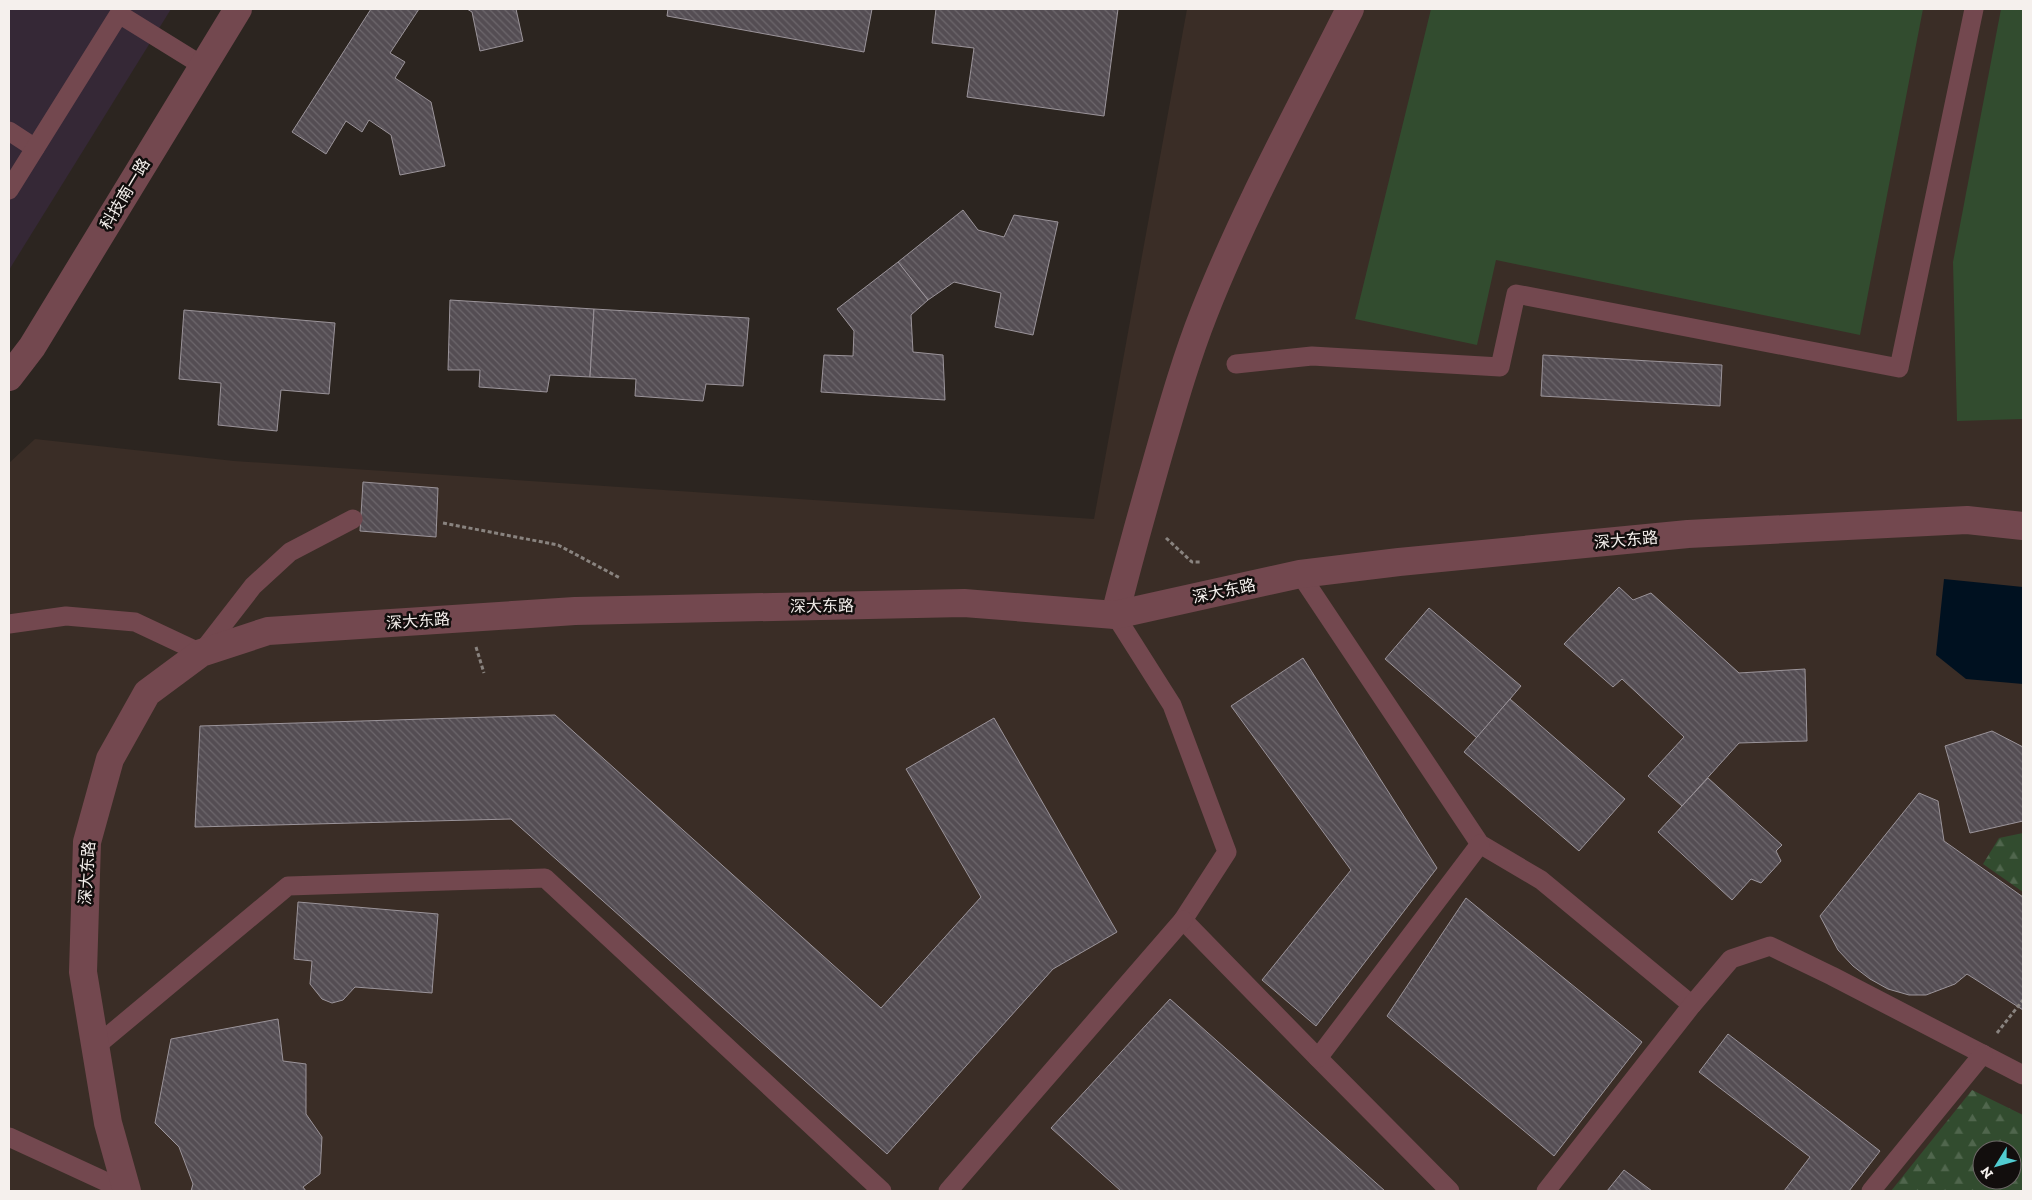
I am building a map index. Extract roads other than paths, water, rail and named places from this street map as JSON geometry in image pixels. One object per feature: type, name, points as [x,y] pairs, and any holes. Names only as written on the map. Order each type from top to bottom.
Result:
[{"type":"street","name":"科技南一路","points":[[9,377],[32,346],[238,9]]},
{"type":"street","points":[[1115,614],[1130,553],[1184,370],[1203,314],[1237,237],[1350,9]]},
{"type":"street","name":"深大东路","points":[[126,1191],[108,1123],[82,972],[87,842],[110,759],[147,693],[200,653],[268,631],[575,611],[964,603],[1115,614],[1300,574],[1399,562],[1688,534],[1967,520],[2023,526]]},
{"type":"lane","points":[[1236,364],[1312,356],[1500,367],[1516,294],[1899,368],[1974,9]]},
{"type":"lane","points":[[9,190],[119,14],[203,66]]},
{"type":"lane","points":[[9,131],[35,148]]},
{"type":"lane","points":[[9,624],[66,616],[135,622],[200,653],[253,586],[290,552],[354,519]]},
{"type":"lane","points":[[1300,574],[1480,844],[1541,880],[1692,1005]]},
{"type":"lane","points":[[948,1191],[1183,920],[1227,852],[1172,705],[1115,614]]},
{"type":"lane","points":[[1318,1058],[1480,844]]},
{"type":"lane","points":[[95,1047],[288,886],[544,878],[882,1191]]},
{"type":"lane","points":[[1183,920],[1450,1191]]},
{"type":"lane","points":[[1546,1191],[1692,1005],[1731,959],[1770,946],[2023,1075]]},
{"type":"lane","points":[[1871,1191],[1983,1054]]},
{"type":"lane","points":[[9,1138],[126,1191]]},
{"type":"water","points":[[1944,579],[2023,587],[2023,684],[1966,679],[1936,655]]}]
